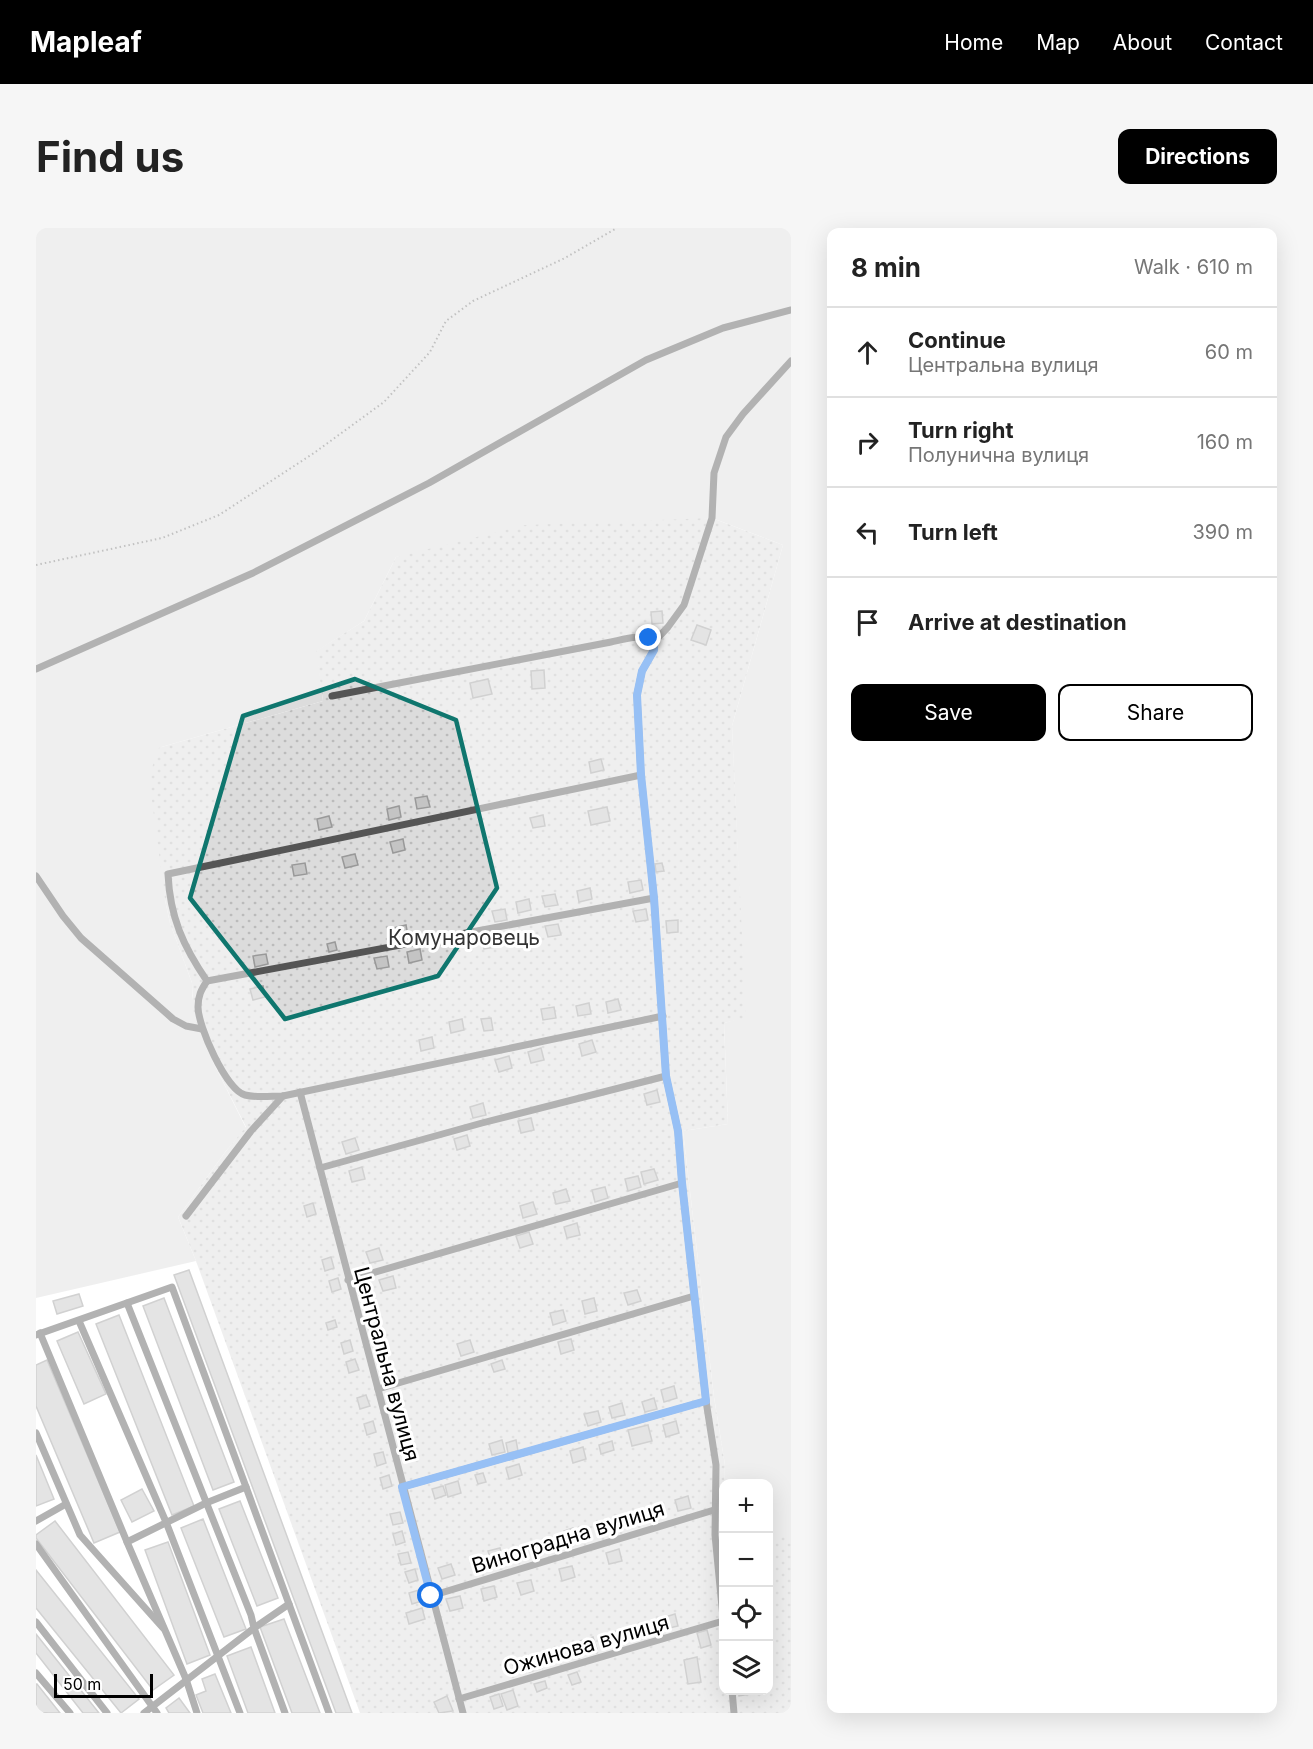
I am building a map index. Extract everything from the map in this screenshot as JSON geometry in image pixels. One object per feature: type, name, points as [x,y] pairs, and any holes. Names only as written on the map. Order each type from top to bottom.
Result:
[{"type":"lane","points":[[36,669],[253,573],[429,483],[646,360],[723,328],[791,310]]},
{"type":"lane","points":[[720,1587],[714,1510],[716,1465],[694,1296],[678,1131],[666,1076],[654,898],[641,775],[637,695],[642,671],[654,650],[654,642],[669,627],[684,605],[712,518],[714,474],[726,437],[743,414],[791,361]]},
{"type":"lane","points":[[332,696],[632,638],[649,638],[654,642]]},
{"type":"lane","points":[[207,981],[191,958],[177,924],[169,899],[168,874],[641,775]]},
{"type":"lane","points":[[36,876],[63,916],[97,954],[173,1019],[186,1026],[202,1029]]},
{"type":"lane","points":[[654,898],[207,981],[198,995],[198,1010],[202,1029],[232,1087],[244,1095],[283,1096],[663,1016]]},
{"type":"lane","points":[[320,1168],[482,1123],[666,1076]]},
{"type":"lane","name":"Центральна вулиця","points":[[300,1092],[463,1713]]},
{"type":"lane","points":[[186,1216],[251,1131],[283,1096]]},
{"type":"lane","points":[[348,1280],[682,1183]]},
{"type":"lane","points":[[197,1713],[186,1679],[38,1334],[172,1287],[329,1713]]},
{"type":"lane","points":[[378,1389],[694,1296]]},
{"type":"lane","points":[[127,1303],[251,1615],[285,1713]]},
{"type":"lane","points":[[79,1321],[166,1522],[240,1713]]},
{"type":"lane","points":[[402,1487],[706,1401]]},
{"type":"lane","points":[[36,1433],[80,1536],[166,1632]]},
{"type":"lane","points":[[127,1542],[206,1503],[246,1487]]},
{"type":"lane","points":[[36,1521],[66,1504]]},
{"type":"lane","name":"Виноградна вулиця","points":[[431,1596],[714,1510]]},
{"type":"lane","points":[[36,1544],[155,1710]]},
{"type":"lane","points":[[144,1713],[155,1710],[186,1679],[289,1604]]},
{"type":"lane","points":[[36,1622],[107,1713]]},
{"type":"lane","name":"Ожинова вулиця","points":[[459,1699],[719,1626]]},
{"type":"lane","points":[[36,1673],[70,1713]]},
{"type":"lane","points":[[732,1695],[734,1713]]},
{"type":"path","points":[[36,564],[162,538],[219,515],[314,453],[384,402],[430,352],[446,321],[473,301],[565,258],[616,228]]},
{"type":"highlighted area","points":[[355,679],[456,720],[497,888],[438,976],[285,1019],[190,898],[243,716]]},
{"type":"green space","points":[[36,228],[791,228],[791,1535],[773,1535],[773,1479],[724,1479],[725,1465],[714,1397],[683,1131],[728,1124],[724,1023],[745,1017],[732,726],[783,545],[712,518],[396,557],[364,621],[317,651],[323,701],[158,748],[165,900],[170,923],[192,983],[192,996],[214,1064],[246,1128],[226,1151],[178,1217],[196,1261],[36,1298]]},
{"type":"green space","name":"Комунаровець","points":[[712,518],[783,545],[732,726],[746,1018],[724,1023],[728,1124],[683,1131],[714,1397],[725,1465],[725,1479],[719,1479],[719,1695],[773,1695],[773,1535],[791,1535],[791,1713],[360,1713],[178,1217],[246,1127],[214,1064],[193,1015],[192,983],[170,923],[149,778],[158,748],[323,701],[316,651],[364,621],[396,557],[525,525]]},
{"type":"building","points":[[662,611],[663,623],[652,624],[651,612]]},
{"type":"building","points":[[697,625],[711,630],[706,645],[691,640]]},
{"type":"building","points":[[544,670],[545,688],[532,689],[531,671]]},
{"type":"building","points":[[488,679],[492,694],[473,698],[470,683]]},
{"type":"building","points":[[601,759],[604,770],[591,773],[589,762]]},
{"type":"building","points":[[427,796],[430,807],[417,809],[415,798]]},
{"type":"building","points":[[399,806],[401,817],[389,820],[387,809]]},
{"type":"building","points":[[607,807],[610,821],[591,825],[588,811]]},
{"type":"building","points":[[543,815],[545,826],[533,828],[530,818]]},
{"type":"building","points":[[329,816],[332,827],[319,830],[317,819]]},
{"type":"building","points":[[403,839],[405,850],[393,853],[390,842]]},
{"type":"building","points":[[355,854],[358,865],[345,868],[342,857]]},
{"type":"building","points":[[305,863],[307,874],[294,876],[292,865]]},
{"type":"building","points":[[662,863],[664,871],[656,872],[655,864]]},
{"type":"building","points":[[641,880],[643,890],[630,893],[628,882]]},
{"type":"building","points":[[590,888],[592,899],[579,902],[577,891]]},
{"type":"building","points":[[555,894],[558,905],[545,907],[542,896]]},
{"type":"building","points":[[529,899],[531,910],[518,913],[516,902]]},
{"type":"building","points":[[505,909],[507,920],[495,922],[492,911]]},
{"type":"building","points":[[646,909],[648,920],[636,922],[633,911]]},
{"type":"building","points":[[678,920],[678,932],[667,933],[666,921]]},
{"type":"building","points":[[558,924],[561,935],[548,937],[545,926]]},
{"type":"building","points":[[406,925],[408,936],[396,939],[393,928]]},
{"type":"building","points":[[494,936],[496,947],[484,949],[481,938]]},
{"type":"building","points":[[335,942],[337,950],[329,952],[327,944]]},
{"type":"building","points":[[420,949],[422,960],[409,963],[407,952]]},
{"type":"building","points":[[266,954],[268,964],[255,967],[253,956]]},
{"type":"building","points":[[387,956],[389,967],[377,969],[374,958]]},
{"type":"building","points":[[263,986],[265,997],[253,1000],[250,989]]},
{"type":"building","points":[[618,999],[621,1010],[608,1013],[606,1002]]},
{"type":"building","points":[[589,1003],[591,1014],[578,1016],[576,1006]]},
{"type":"building","points":[[554,1007],[556,1018],[543,1020],[541,1009]]},
{"type":"building","points":[[491,1018],[493,1030],[484,1031],[481,1019]]},
{"type":"building","points":[[462,1019],[464,1030],[451,1033],[449,1022]]},
{"type":"building","points":[[432,1037],[434,1048],[421,1051],[419,1040]]},
{"type":"building","points":[[592,1040],[596,1052],[582,1056],[579,1044]]},
{"type":"building","points":[[541,1048],[544,1060],[531,1063],[528,1052]]},
{"type":"building","points":[[509,1056],[512,1068],[499,1072],[495,1060]]},
{"type":"building","points":[[657,1090],[660,1102],[647,1105],[644,1094]]},
{"type":"building","points":[[483,1103],[486,1115],[473,1118],[470,1107]]},
{"type":"building","points":[[531,1118],[534,1130],[521,1133],[518,1121]]},
{"type":"building","points":[[467,1135],[470,1146],[457,1150],[454,1139]]},
{"type":"building","points":[[355,1138],[359,1150],[346,1154],[342,1142]]},
{"type":"building","points":[[362,1167],[365,1179],[352,1182],[349,1171]]},
{"type":"building","points":[[654,1169],[658,1180],[644,1184],[641,1172]]},
{"type":"building","points":[[638,1176],[641,1187],[628,1191],[625,1179]]},
{"type":"building","points":[[605,1187],[608,1198],[595,1202],[592,1190]]},
{"type":"building","points":[[566,1189],[570,1201],[556,1204],[553,1193]]},
{"type":"building","points":[[533,1202],[537,1214],[523,1218],[520,1206]]},
{"type":"building","points":[[313,1203],[316,1214],[307,1217],[304,1206]]},
{"type":"building","points":[[577,1223],[580,1235],[567,1238],[564,1227]]},
{"type":"building","points":[[529,1232],[533,1244],[520,1248],[516,1236]]},
{"type":"building","points":[[379,1248],[383,1260],[370,1263],[366,1252]]},
{"type":"building","points":[[331,1257],[334,1268],[325,1271],[322,1260]]},
{"type":"building","points":[[189,1270],[352,1713],[336,1713],[174,1275]]},
{"type":"building","points":[[393,1276],[396,1288],[383,1291],[379,1280]]},
{"type":"building","points":[[338,1278],[341,1289],[332,1292],[329,1281]]},
{"type":"building","points":[[637,1290],[641,1301],[628,1305],[624,1293]]},
{"type":"building","points":[[79,1294],[83,1306],[57,1314],[53,1301]]},
{"type":"building","points":[[164,1298],[234,1482],[213,1490],[143,1306]]},
{"type":"building","points":[[594,1298],[597,1311],[585,1314],[582,1301]]},
{"type":"building","points":[[563,1310],[566,1321],[553,1325],[550,1313]]},
{"type":"building","points":[[119,1315],[194,1506],[172,1515],[96,1324]]},
{"type":"building","points":[[335,1320],[337,1327],[328,1330],[326,1323]]},
{"type":"building","points":[[78,1332],[106,1394],[84,1404],[57,1341]]},
{"type":"building","points":[[571,1339],[574,1350],[561,1354],[558,1342]]},
{"type":"building","points":[[350,1340],[353,1351],[344,1354],[341,1343]]},
{"type":"building","points":[[470,1340],[474,1352],[461,1356],[457,1344]]},
{"type":"building","points":[[355,1359],[359,1370],[349,1373],[346,1362]]},
{"type":"building","points":[[47,1360],[120,1532],[94,1543],[36,1406],[36,1365]]},
{"type":"building","points":[[502,1360],[505,1369],[494,1372],[491,1364]]},
{"type":"building","points":[[674,1386],[677,1398],[664,1402],[661,1390]]},
{"type":"building","points":[[366,1395],[370,1406],[360,1409],[357,1398]]},
{"type":"building","points":[[654,1398],[657,1409],[645,1412],[642,1402]]},
{"type":"building","points":[[622,1403],[625,1415],[612,1418],[609,1407]]},
{"type":"building","points":[[598,1411],[601,1422],[588,1426],[584,1414]]},
{"type":"building","points":[[373,1421],[376,1432],[367,1435],[364,1424]]},
{"type":"building","points":[[676,1421],[679,1433],[666,1437],[663,1425]]},
{"type":"building","points":[[648,1425],[652,1441],[632,1446],[628,1430]]},
{"type":"building","points":[[502,1440],[505,1452],[492,1455],[489,1444]]},
{"type":"building","points":[[516,1440],[518,1451],[508,1453],[506,1443]]},
{"type":"building","points":[[612,1441],[614,1450],[601,1454],[599,1445]]},
{"type":"building","points":[[583,1447],[586,1459],[573,1463],[570,1451]]},
{"type":"building","points":[[383,1452],[386,1463],[377,1466],[374,1454]]},
{"type":"building","points":[[36,1455],[54,1499],[36,1506]]},
{"type":"building","points":[[519,1464],[522,1475],[509,1479],[506,1468]]},
{"type":"building","points":[[483,1473],[486,1482],[478,1484],[475,1475]]},
{"type":"building","points":[[389,1475],[392,1486],[383,1489],[380,1478]]},
{"type":"building","points":[[458,1481],[461,1493],[448,1497],[445,1485]]},
{"type":"building","points":[[443,1486],[446,1495],[435,1499],[432,1489]]},
{"type":"building","points":[[142,1489],[154,1511],[132,1522],[121,1500]]},
{"type":"building","points":[[688,1496],[691,1508],[678,1511],[675,1500]]},
{"type":"building","points":[[240,1501],[278,1598],[257,1606],[219,1509]]},
{"type":"building","points":[[661,1504],[664,1515],[651,1519],[648,1507]]},
{"type":"building","points":[[400,1512],[403,1523],[393,1525],[390,1514]]},
{"type":"building","points":[[203,1519],[246,1629],[224,1637],[181,1528]]},
{"type":"building","points":[[55,1521],[174,1675],[153,1690],[36,1538],[36,1535]]},
{"type":"building","points":[[573,1528],[577,1541],[568,1544],[564,1531]]},
{"type":"building","points":[[402,1531],[405,1542],[396,1545],[393,1534]]},
{"type":"building","points":[[168,1542],[210,1655],[187,1664],[145,1550]]},
{"type":"building","points":[[500,1548],[504,1564],[493,1567],[488,1551]]},
{"type":"building","points":[[619,1549],[622,1561],[609,1564],[606,1553]]},
{"type":"building","points":[[408,1552],[411,1563],[401,1565],[398,1554]]},
{"type":"building","points":[[451,1564],[455,1575],[442,1579],[438,1568]]},
{"type":"building","points":[[572,1566],[575,1577],[562,1581],[559,1569]]},
{"type":"building","points":[[415,1569],[418,1580],[409,1583],[405,1572]]},
{"type":"building","points":[[36,1570],[139,1699],[121,1713],[36,1608]]},
{"type":"building","points":[[531,1580],[534,1591],[521,1595],[517,1583]]},
{"type":"building","points":[[494,1586],[497,1597],[484,1601],[481,1589]]},
{"type":"building","points":[[419,1590],[422,1601],[412,1604],[409,1593]]},
{"type":"building","points":[[460,1596],[463,1608],[450,1611],[446,1599]]},
{"type":"building","points":[[422,1608],[425,1619],[409,1624],[406,1613]]},
{"type":"building","points":[[675,1614],[678,1626],[665,1629],[662,1618]]},
{"type":"building","points":[[284,1619],[320,1713],[292,1713],[260,1627]]},
{"type":"building","points":[[629,1628],[632,1639],[619,1643],[616,1631]]},
{"type":"building","points":[[707,1630],[711,1645],[701,1648],[697,1633]]},
{"type":"building","points":[[36,1634],[99,1713],[83,1713],[36,1653]]},
{"type":"building","points":[[593,1637],[597,1649],[584,1653],[580,1641]]},
{"type":"building","points":[[251,1647],[275,1713],[248,1713],[227,1656]]},
{"type":"building","points":[[539,1657],[542,1668],[529,1672],[526,1660]]},
{"type":"building","points":[[697,1657],[701,1682],[688,1684],[684,1660]]},
{"type":"building","points":[[577,1672],[581,1682],[572,1685],[568,1675]]},
{"type":"building","points":[[215,1674],[231,1713],[203,1713],[196,1695],[206,1691],[202,1679]]},
{"type":"building","points":[[545,1681],[547,1688],[537,1692],[534,1684]]},
{"type":"building","points":[[36,1684],[60,1713],[40,1713],[36,1708]]},
{"type":"building","points":[[513,1690],[518,1706],[507,1710],[501,1694]]},
{"type":"building","points":[[499,1694],[503,1706],[494,1709],[490,1697]]},
{"type":"building","points":[[447,1696],[453,1711],[439,1713],[434,1702]]},
{"type":"building","points":[[179,1698],[190,1713],[169,1713],[166,1708]]},
{"type":"route","points":[[431,1596],[402,1487],[706,1401],[678,1131],[666,1076],[654,898],[641,775],[637,695],[642,671],[654,650],[654,642],[649,638]]}]
